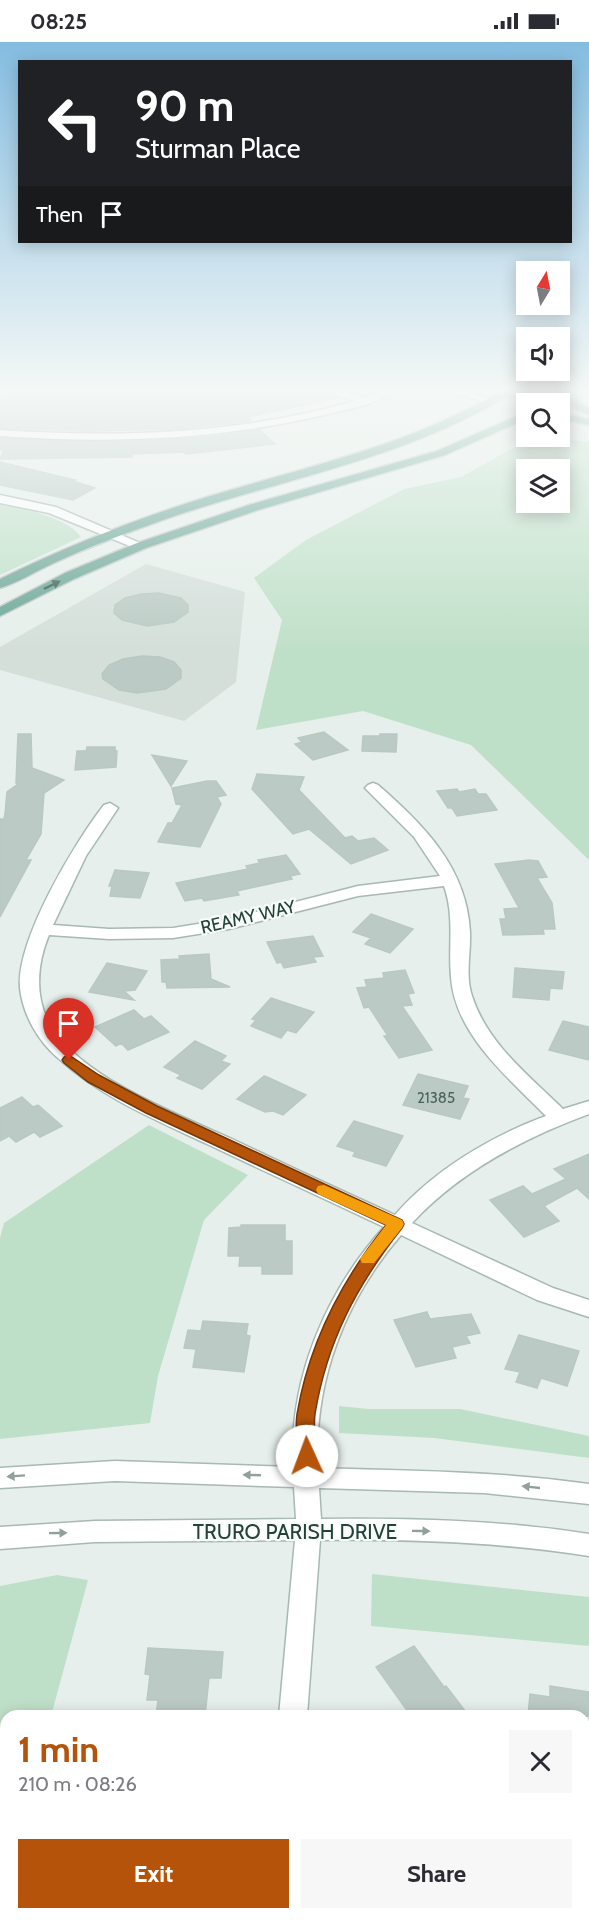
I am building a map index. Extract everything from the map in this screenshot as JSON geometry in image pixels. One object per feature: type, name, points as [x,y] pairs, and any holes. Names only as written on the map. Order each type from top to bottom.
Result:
[{"type":"main road","points":[[0,584],[111,534],[294,477]]},
{"type":"main road","points":[[0,612],[74,575],[141,546],[237,513],[366,477]]},
{"type":"street","points":[[0,499],[52,510],[141,546]]},
{"type":"street","points":[[373,788],[410,821],[427,840],[451,880],[458,904],[461,931],[458,972],[462,995],[471,1017],[485,1040],[559,1117]]},
{"type":"street","points":[[110,808],[91,831],[76,856],[32,956],[29,978],[31,1000],[38,1020],[50,1039],[69,1060],[94,1078],[152,1110],[545,1294],[589,1309]]},
{"type":"street","name":"REAMY WAY","points":[[43,929],[109,934],[173,933],[221,926],[358,891],[451,880]]},
{"type":"street","points":[[293,1710],[308,1530],[306,1416],[325,1342],[345,1297],[368,1260],[396,1224],[445,1180],[483,1154],[520,1133],[589,1107]]},
{"type":"street","points":[[0,1478],[62,1473],[127,1472],[514,1485],[589,1494]]},
{"type":"street","name":"TRURO PARISH DRIVE","points":[[0,1538],[48,1533],[308,1530],[468,1532],[553,1539],[589,1545]]},
{"type":"shaded area","points":[[146,564],[245,592],[236,682],[184,721],[0,670],[0,647]]},
{"type":"green space","points":[[462,477],[516,477],[516,513],[570,513],[570,477],[589,477],[589,860],[471,745],[363,711],[256,730],[282,620],[254,578],[306,540],[404,489]]},
{"type":"green space","points":[[0,504],[56,519],[81,537],[0,575]]},
{"type":"green space","points":[[149,1125],[248,1175],[204,1220],[158,1376],[150,1423],[0,1439],[0,1238],[4,1223]]},
{"type":"green space","points":[[339,1406],[368,1409],[460,1409],[589,1436],[589,1458],[434,1438],[339,1433]]},
{"type":"green space","points":[[372,1574],[589,1597],[589,1646],[371,1626]]},
{"type":"green space","points":[[57,1575],[88,1580],[53,1710],[0,1710],[0,1586]]},
{"type":"building","points":[[0,477],[61,477],[95,488],[73,500],[0,485]]},
{"type":"building","points":[[159,593],[181,598],[188,605],[188,612],[174,622],[147,626],[122,620],[114,613],[115,605],[125,598]]},
{"type":"building","points":[[142,656],[160,657],[174,662],[181,670],[181,678],[166,689],[137,693],[119,690],[103,679],[102,674],[109,665],[123,659]]},
{"type":"building","points":[[324,732],[348,750],[313,760],[295,744],[302,742],[298,738]]},
{"type":"building","points":[[18,734],[31,734],[32,768],[64,780],[44,793],[41,834],[26,860],[31,860],[0,917],[0,819],[4,819],[7,792],[18,784],[16,783]]},
{"type":"building","points":[[380,734],[397,734],[396,752],[362,751],[363,736],[380,736]]},
{"type":"building","points":[[87,747],[115,747],[116,767],[75,770],[77,751],[86,751]]},
{"type":"building","points":[[152,755],[187,761],[171,786]]},
{"type":"building","points":[[257,774],[304,777],[299,790],[345,838],[352,836],[358,841],[374,838],[388,850],[351,864],[309,829],[293,834],[252,789]]},
{"type":"building","points":[[216,781],[226,795],[217,797],[221,804],[200,847],[158,842],[168,823],[172,823],[182,805],[176,804],[172,788]]},
{"type":"building","points":[[457,789],[459,792],[475,789],[478,794],[486,794],[497,810],[457,816],[452,808],[448,808],[437,791]]},
{"type":"building","points":[[286,855],[300,874],[290,876],[292,879],[237,891],[239,895],[204,901],[202,898],[185,901],[176,883],[248,869],[246,866],[260,863],[258,860]]},
{"type":"building","points":[[538,861],[547,877],[537,878],[552,903],[555,929],[543,929],[544,934],[503,935],[500,919],[506,919],[504,909],[519,908],[495,864]]},
{"type":"building","points":[[115,870],[149,873],[140,898],[110,896],[112,886],[109,886]]},
{"type":"building","points":[[371,914],[413,929],[390,953],[365,944],[371,938],[353,932]]},
{"type":"building","points":[[313,936],[323,956],[313,957],[316,962],[284,968],[281,962],[277,963],[267,942]]},
{"type":"building","points":[[209,954],[211,979],[230,987],[167,988],[166,982],[162,982],[161,960]]},
{"type":"building","points":[[107,963],[147,971],[135,990],[124,991],[134,1000],[89,992]]},
{"type":"building","points":[[515,968],[564,972],[562,989],[550,988],[549,1000],[513,997]]},
{"type":"building","points":[[405,970],[414,993],[408,994],[412,1005],[402,1006],[432,1050],[399,1058],[369,1007],[364,1008],[357,988],[367,987],[365,980],[384,978],[383,973]]},
{"type":"building","points":[[271,998],[314,1012],[296,1033],[287,1030],[281,1038],[251,1026],[256,1020],[252,1019]]},
{"type":"building","points":[[134,1010],[144,1019],[151,1016],[169,1032],[128,1050],[121,1043],[116,1046],[95,1027]]},
{"type":"building","points":[[563,1021],[589,1027],[589,1060],[549,1050]]},
{"type":"building","points":[[195,1041],[226,1056],[221,1061],[230,1064],[202,1089],[177,1078],[181,1075],[164,1067]]},
{"type":"building","points":[[418,1074],[468,1086],[463,1098],[469,1099],[460,1119],[403,1105]]},
{"type":"building","points":[[264,1076],[306,1095],[283,1115],[273,1111],[265,1112],[237,1099]]},
{"type":"building","points":[[22,1097],[33,1107],[38,1105],[62,1126],[40,1137],[34,1132],[16,1142],[9,1136],[0,1141],[0,1108]]},
{"type":"building","points":[[354,1121],[403,1136],[386,1166],[353,1156],[355,1152],[337,1146]]},
{"type":"building","points":[[589,1154],[589,1199],[577,1188],[544,1206],[559,1221],[524,1237],[490,1200],[523,1186],[532,1194],[566,1179],[554,1169]]},
{"type":"building","points":[[241,1225],[285,1225],[285,1241],[292,1241],[292,1274],[262,1274],[262,1266],[239,1266],[240,1256],[228,1256],[229,1228],[241,1227]]},
{"type":"building","points":[[427,1312],[430,1319],[471,1314],[480,1333],[466,1336],[470,1343],[452,1347],[456,1358],[416,1367],[394,1320]]},
{"type":"building","points":[[203,1321],[248,1324],[246,1335],[250,1336],[244,1372],[193,1367],[196,1349],[184,1348],[188,1330],[201,1331]]},
{"type":"building","points":[[519,1335],[579,1351],[567,1386],[541,1378],[537,1388],[516,1382],[520,1372],[505,1369]]},
{"type":"building","points":[[414,1646],[464,1710],[407,1710],[376,1667]]},
{"type":"building","points":[[148,1648],[223,1652],[221,1678],[209,1678],[206,1710],[157,1710],[158,1700],[147,1700],[150,1675],[145,1674]]},
{"type":"building","points":[[550,1686],[589,1692],[589,1710],[529,1710],[530,1694],[550,1697]]},
{"type":"slow traffic","points":[[324,1190],[396,1224],[368,1259]]},
{"type":"route","points":[[69,1060],[94,1078],[152,1110],[396,1224],[368,1260],[345,1297],[325,1342],[306,1416],[307,1456]]}]
